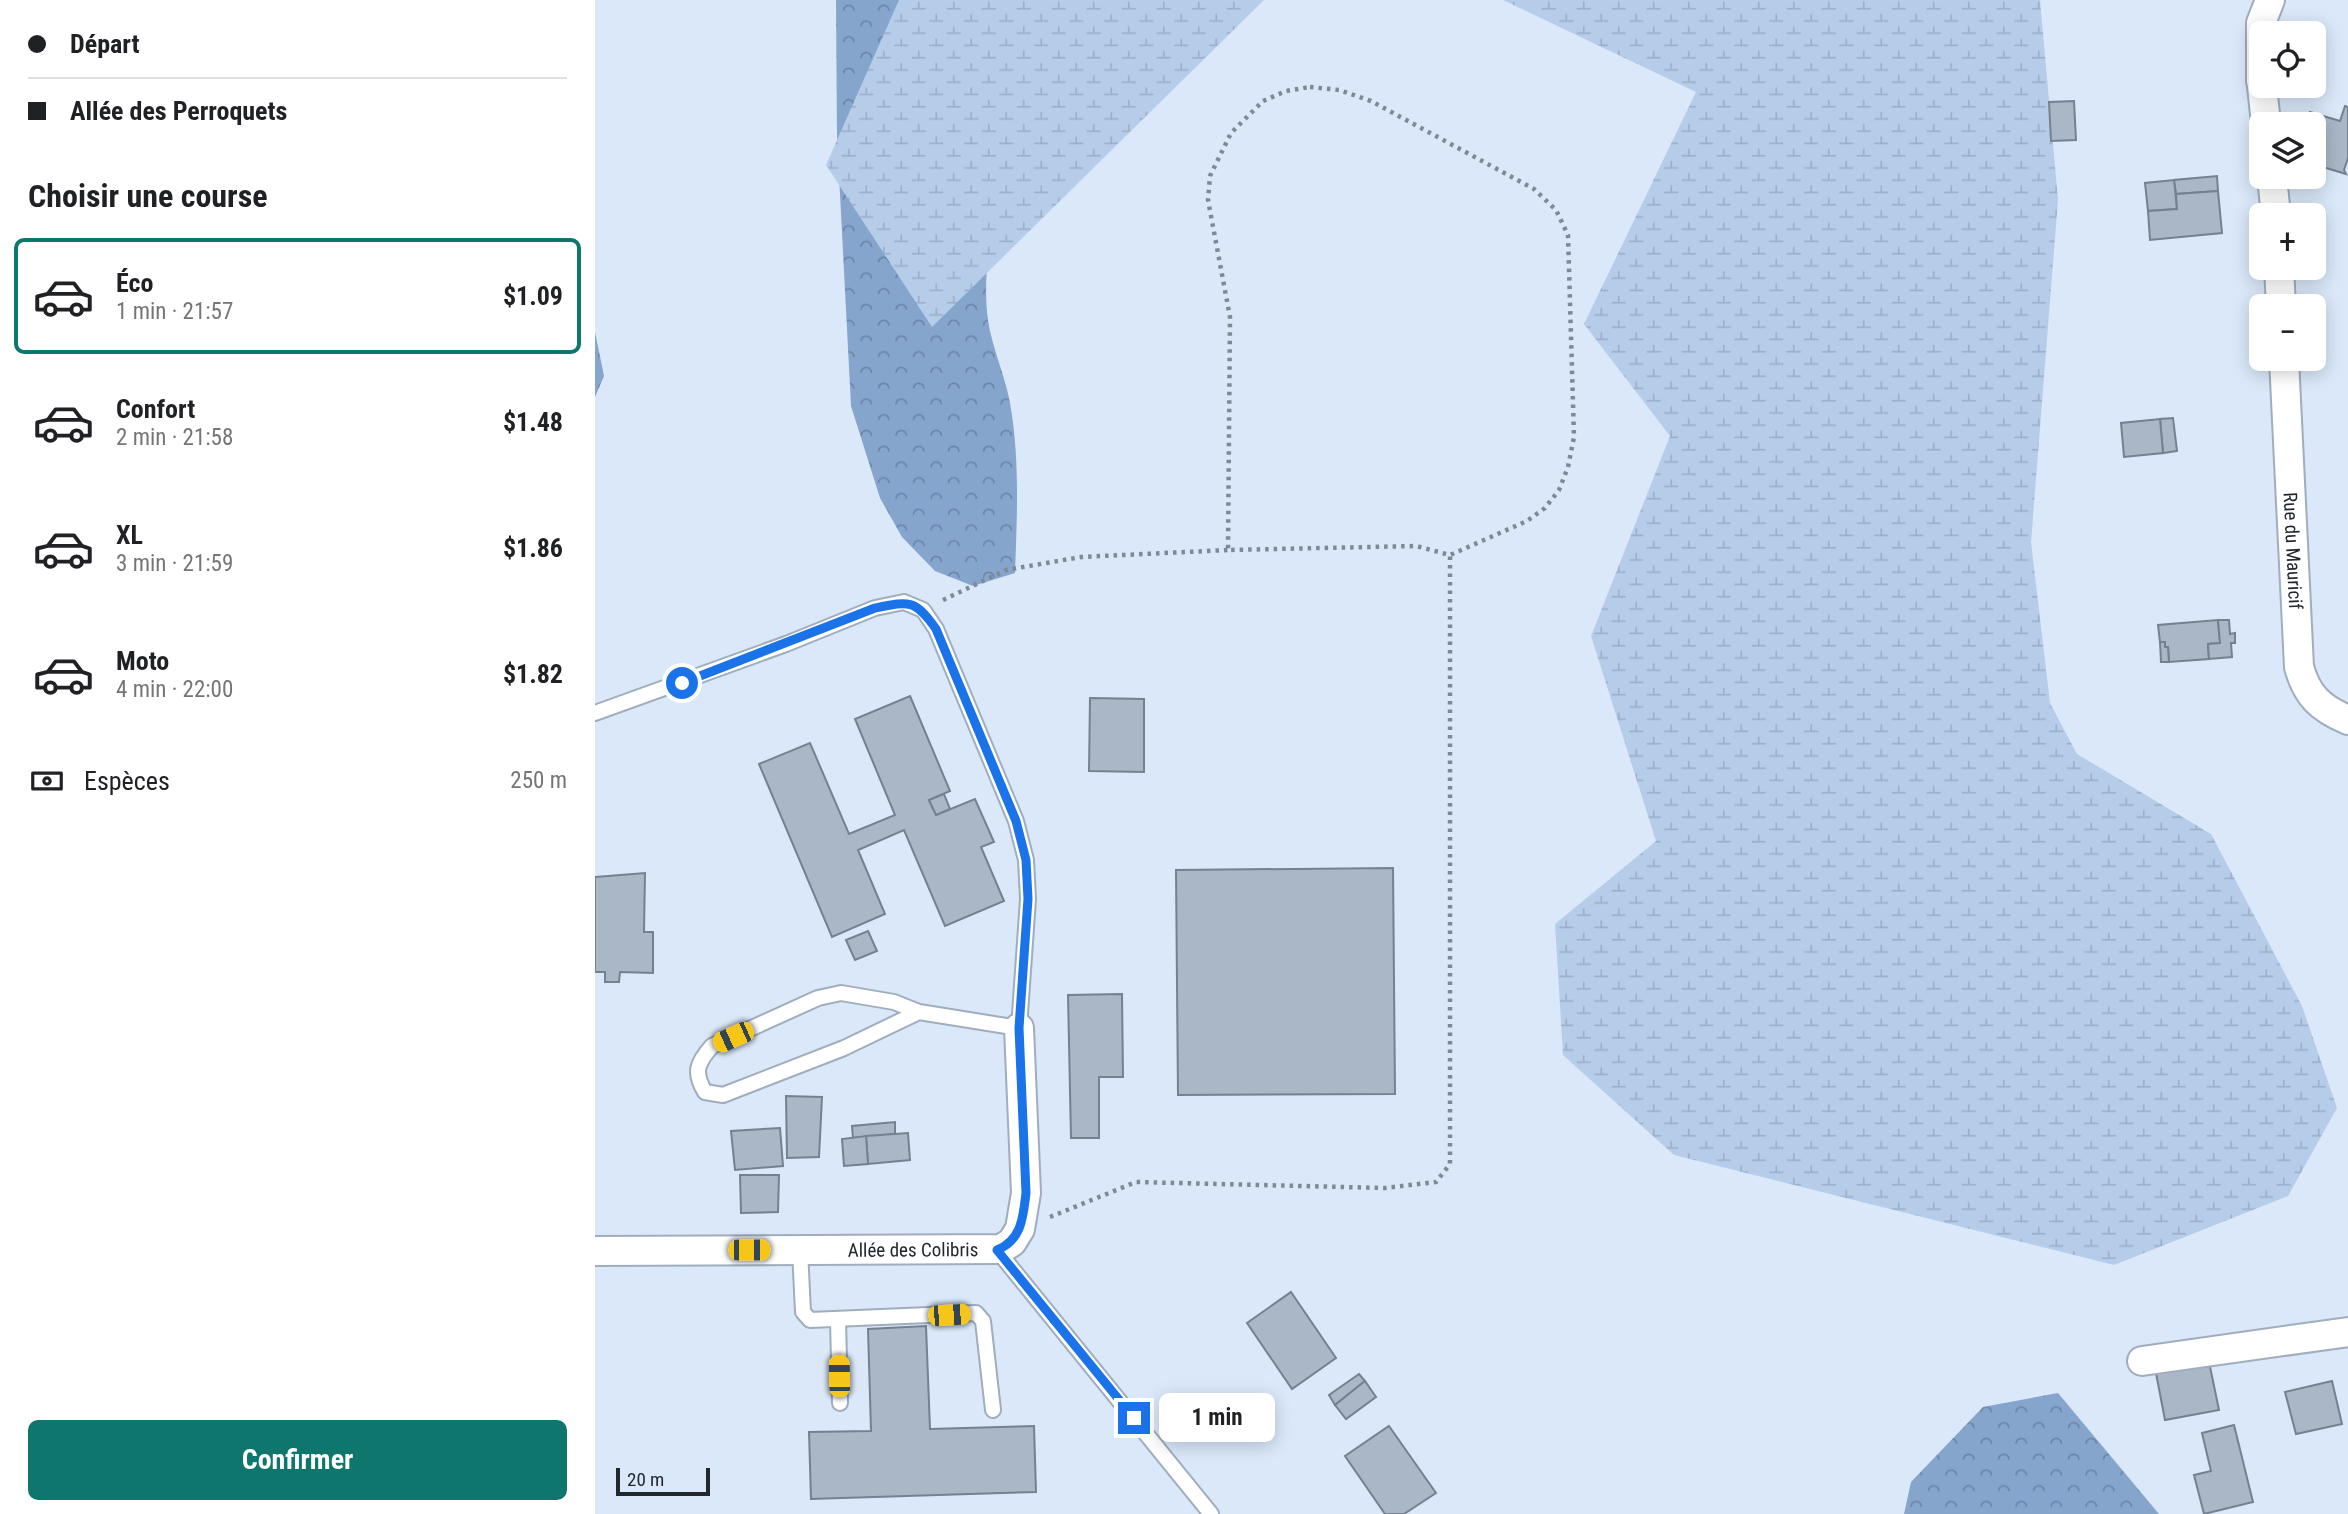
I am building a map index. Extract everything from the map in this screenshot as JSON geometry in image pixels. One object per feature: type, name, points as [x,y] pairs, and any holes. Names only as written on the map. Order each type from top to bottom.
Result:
[{"type":"street","points":[[2262,21],[2270,0]]},
{"type":"street","name":"Rue du Mauricif","points":[[2285,371],[2299,667],[2304,685],[2312,697],[2348,720]]},
{"type":"street","points":[[1019,1028],[1026,1179],[1020,1229]]},
{"type":"street","name":"Allée des Colibris","points":[[595,1251],[997,1250],[1011,1242],[1020,1229]]},
{"type":"street","points":[[2142,1361],[2348,1332]]},
{"type":"lane","points":[[595,713],[669,688],[875,608],[904,602],[923,610],[936,629],[1016,821],[1026,860],[1028,899],[1019,1028],[919,1012],[894,1002],[841,993],[817,998],[712,1046],[700,1060],[698,1079],[705,1092],[723,1095],[844,1048],[919,1012]]},
{"type":"lane","points":[[800,1250],[803,1312],[810,1320],[977,1313],[983,1321],[993,1409]]},
{"type":"lane","points":[[997,1250],[1210,1514]]},
{"type":"lane","points":[[838,1320],[840,1403]]},
{"type":"path","points":[[923,610],[1006,570],[1081,557],[1228,550],[1416,546],[1450,555],[1536,515],[1559,490],[1568,467],[1574,437],[1568,235],[1556,210],[1534,189],[1371,101],[1339,90],[1310,87],[1286,91],[1263,101],[1231,133],[1210,176],[1208,201],[1230,317],[1228,550]]},
{"type":"path","points":[[1020,1229],[1136,1182],[1385,1188],[1436,1182],[1450,1164],[1450,555]]},
{"type":"green space","points":[[836,0],[1204,0],[991,230],[987,309],[1013,424],[1017,488],[1015,573],[973,586],[935,571],[902,537],[880,498],[851,406],[837,136]]},
{"type":"green space","points":[[899,0],[1264,0],[932,327],[826,165]]},
{"type":"green space","points":[[1503,0],[2040,0],[2058,200],[2031,542],[2050,703],[2077,754],[2211,834],[2302,1006],[2337,1108],[2288,1196],[2114,1265],[1674,1155],[1563,1055],[1555,924],[1656,841],[1591,636],[1670,436],[1584,324],[1696,92]]},
{"type":"green space","points":[[595,332],[604,376],[595,397]]},
{"type":"green space","points":[[2058,1393],[2159,1514],[1904,1514],[1911,1482],[1983,1407]]},
{"type":"building","points":[[2074,101],[2076,140],[2051,141],[2049,102]]},
{"type":"building","points":[[2345,106],[2348,107],[2348,158],[2344,170],[2346,174],[2326,168],[2326,117],[2340,121]]},
{"type":"building","points":[[2217,176],[2218,191],[2176,194],[2174,180]]},
{"type":"building","points":[[2174,180],[2177,209],[2148,211],[2145,183]]},
{"type":"building","points":[[2218,191],[2222,233],[2150,240],[2148,211],[2177,209],[2176,194]]},
{"type":"building","points":[[2173,418],[2177,451],[2163,453],[2160,419]]},
{"type":"building","points":[[2160,419],[2163,453],[2124,457],[2121,423]]},
{"type":"building","points":[[2218,620],[2220,643],[2208,644],[2209,659],[2169,662],[2168,647],[2165,647],[2165,642],[2160,642],[2158,625]]},
{"type":"building","points":[[2218,620],[2229,620],[2230,634],[2235,633],[2235,643],[2231,643],[2232,657],[2209,659],[2208,644],[2220,643]]},
{"type":"building","points":[[2160,642],[2165,642],[2165,647],[2168,647],[2169,662],[2161,662]]},
{"type":"building","points":[[910,696],[950,791],[929,800],[936,815],[975,799],[994,842],[981,847],[1004,901],[945,926],[904,830],[858,850],[885,914],[832,937],[759,764],[810,743],[849,834],[895,815],[855,719]]},
{"type":"building","points":[[1090,698],[1144,699],[1144,772],[1089,771]]},
{"type":"building","points":[[944,794],[950,809],[936,815],[929,800]]},
{"type":"building","points":[[1393,868],[1395,1094],[1178,1095],[1176,870]]},
{"type":"building","points":[[645,873],[644,932],[653,932],[653,973],[620,972],[619,982],[605,982],[605,972],[595,972],[595,877]]},
{"type":"building","points":[[868,931],[877,951],[855,960],[846,940]]},
{"type":"building","points":[[1122,994],[1123,1077],[1099,1077],[1099,1138],[1071,1138],[1068,995]]},
{"type":"building","points":[[786,1096],[822,1097],[819,1157],[787,1158]]},
{"type":"building","points":[[895,1122],[895,1134],[853,1138],[852,1126]]},
{"type":"building","points":[[780,1128],[783,1166],[735,1170],[731,1131]]},
{"type":"building","points":[[908,1133],[910,1160],[868,1164],[866,1136]]},
{"type":"building","points":[[866,1136],[868,1164],[844,1166],[842,1139]]},
{"type":"building","points":[[740,1175],[779,1175],[778,1212],[741,1213]]},
{"type":"building","points":[[1291,1292],[1336,1358],[1292,1389],[1247,1323]]},
{"type":"building","points":[[926,1326],[930,1429],[1034,1426],[1036,1492],[811,1499],[809,1432],[871,1431],[868,1329]]},
{"type":"building","points":[[2208,1357],[2219,1410],[2165,1420],[2155,1368]]},
{"type":"building","points":[[1359,1374],[1365,1381],[1335,1405],[1329,1395]]},
{"type":"building","points":[[1365,1381],[1376,1397],[1346,1419],[1335,1405]]},
{"type":"building","points":[[2332,1381],[2342,1424],[2296,1434],[2285,1392]]},
{"type":"building","points":[[2234,1425],[2253,1502],[2204,1514],[2194,1475],[2211,1471],[2202,1433]]},
{"type":"building","points":[[1389,1426],[1436,1493],[1404,1514],[1385,1514],[1345,1456]]},
{"type":"route","points":[[682,683],[875,608],[904,602],[923,610],[936,629],[1016,821],[1026,860],[1028,899],[1019,1028],[1026,1193],[1020,1229],[1011,1242],[997,1250],[1134,1418]]}]
